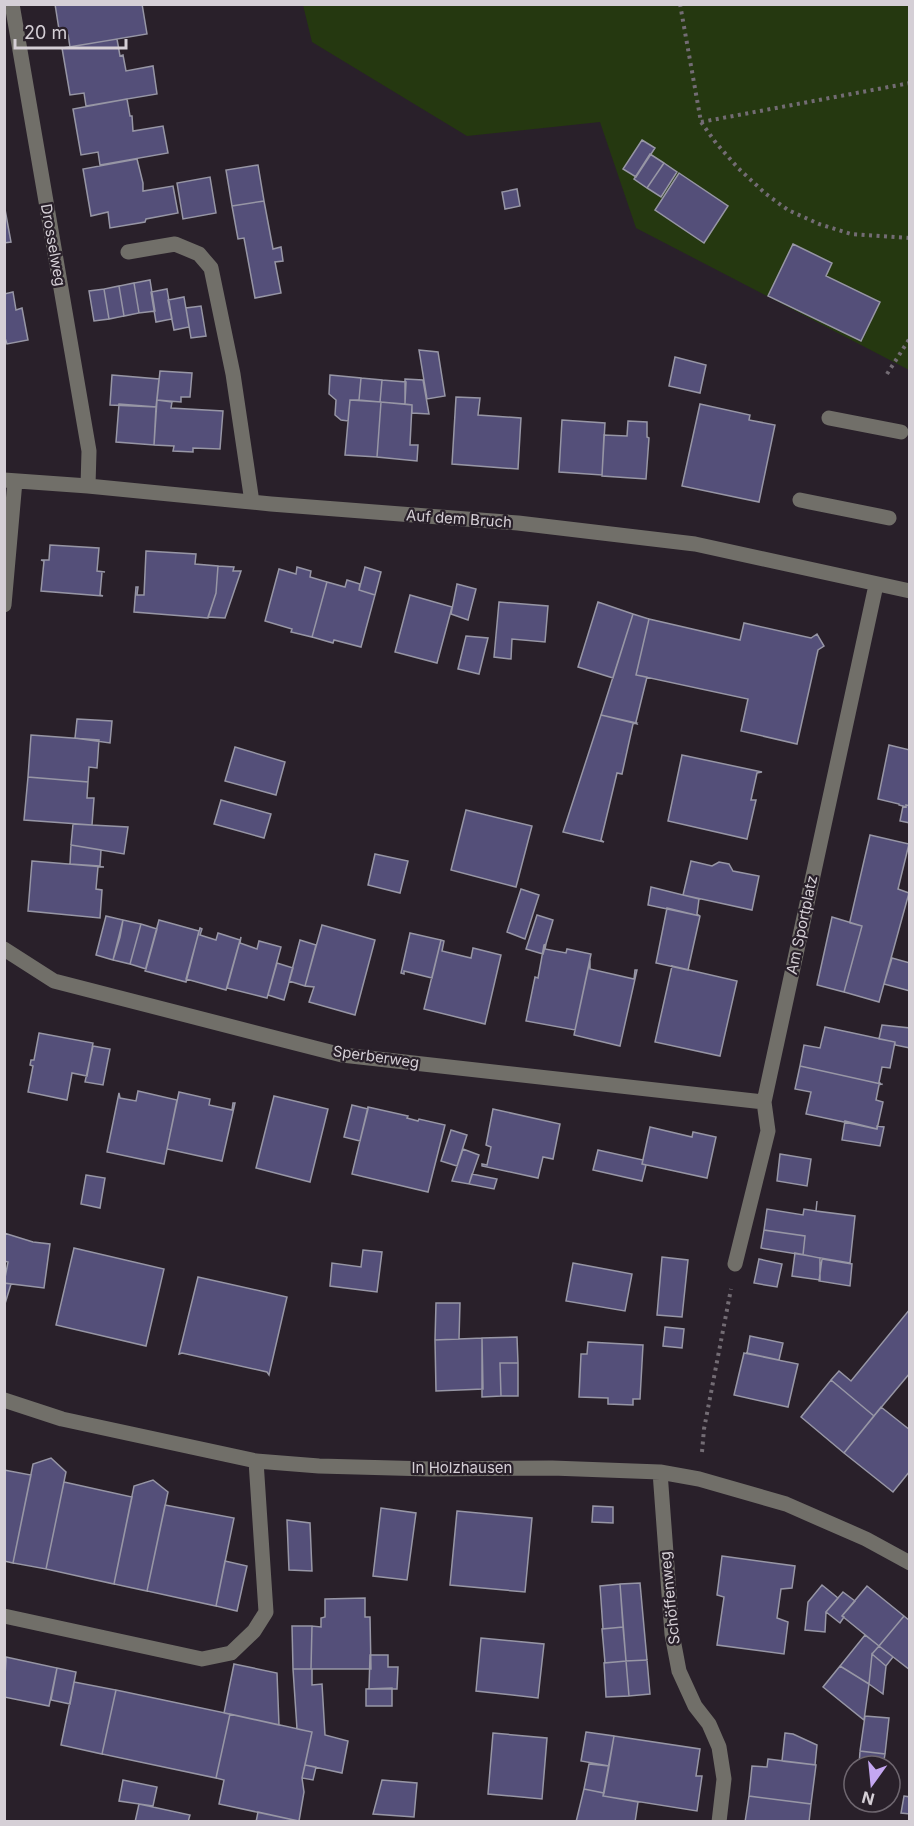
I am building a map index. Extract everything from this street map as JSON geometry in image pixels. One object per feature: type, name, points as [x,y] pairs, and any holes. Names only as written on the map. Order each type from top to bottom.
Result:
[{"type":"street","name":"Drosselweg","points":[[12,4],[89,451],[88,486]]},
{"type":"street","points":[[128,252],[175,244],[199,254],[211,268],[233,374],[252,502]]},
{"type":"street","points":[[829,418],[901,432]]},
{"type":"street","name":"Auf dem Bruch","points":[[10,480],[518,523],[695,544],[909,591]]},
{"type":"street","points":[[4,605],[10,480]]},
{"type":"street","points":[[800,500],[890,518]]},
{"type":"street","name":"Am Sportplatz","points":[[735,1264],[768,1131],[764,1102],[876,585]]},
{"type":"street","name":"Sperberweg","points":[[4,949],[54,981],[342,1055],[764,1102]]},
{"type":"street","name":"In Holzhausen","points":[[4,1400],[62,1419],[256,1461],[320,1466],[430,1469],[552,1468],[660,1472],[699,1479],[786,1504],[866,1539],[909,1563]]},
{"type":"street","points":[[4,1616],[202,1659],[231,1653],[254,1631],[266,1612],[256,1461]]},
{"type":"street","name":"Schöffenweg","points":[[660,1472],[672,1634],[680,1671],[695,1706],[709,1724],[719,1747],[724,1779],[718,1821]]},
{"type":"path","points":[[680,4],[701,122],[738,168],[766,194],[788,210],[819,225],[851,234],[909,238]]},
{"type":"path","points":[[701,122],[909,83]]},
{"type":"path","points":[[887,374],[909,338]]},
{"type":"path","points":[[699,1479],[704,1429],[735,1264]]},
{"type":"green space","points":[[303,5],[909,5],[909,370],[636,228],[600,122],[467,136],[312,42]]},
{"type":"building","points":[[55,4],[142,4],[147,34],[70,47],[68,35],[60,36]]},
{"type":"building","points":[[117,39],[126,71],[153,66],[157,94],[86,106],[84,93],[70,95],[62,48]]},
{"type":"building","points":[[127,99],[133,131],[163,126],[168,153],[100,165],[98,152],[81,155],[73,109]]},
{"type":"building","points":[[642,140],[655,148],[636,177],[623,169]]},
{"type":"building","points":[[650,154],[664,163],[647,188],[634,179]]},
{"type":"building","points":[[137,159],[143,191],[173,186],[178,213],[110,228],[108,212],[91,216],[83,169]]},
{"type":"building","points":[[664,163],[677,172],[661,197],[647,188]]},
{"type":"building","points":[[258,165],[264,201],[232,206],[226,170]]},
{"type":"building","points":[[679,173],[728,206],[704,243],[655,210]]},
{"type":"building","points":[[210,177],[216,213],[183,219],[177,183]]},
{"type":"building","points":[[517,189],[520,206],[505,209],[502,192]]},
{"type":"building","points":[[264,201],[273,249],[281,247],[283,261],[275,262],[281,293],[255,298],[244,238],[238,239],[232,206]]},
{"type":"building","points":[[4,204],[11,242],[4,243]]},
{"type":"building","points":[[793,244],[832,263],[826,276],[880,302],[861,341],[768,296]]},
{"type":"building","points":[[150,280],[155,311],[139,313],[134,283]]},
{"type":"building","points":[[134,283],[139,313],[124,316],[119,286]]},
{"type":"building","points":[[119,286],[124,316],[109,319],[104,289]]},
{"type":"building","points":[[104,289],[109,319],[94,321],[89,291]]},
{"type":"building","points":[[167,289],[172,319],[156,322],[151,292]]},
{"type":"building","points":[[13,292],[16,310],[22,308],[28,340],[7,344],[4,335],[4,294]]},
{"type":"building","points":[[184,297],[189,327],[174,330],[168,300]]},
{"type":"building","points":[[201,306],[206,336],[191,338],[186,308]]},
{"type":"building","points":[[419,350],[438,352],[445,396],[427,399]]},
{"type":"building","points":[[675,357],[706,365],[700,393],[669,386]]},
{"type":"building","points":[[160,371],[192,373],[190,397],[181,397],[181,402],[157,400]]},
{"type":"building","points":[[112,375],[159,379],[156,407],[110,405]]},
{"type":"building","points":[[330,375],[361,378],[359,400],[350,400],[348,421],[341,420],[335,415],[336,400],[329,394]]},
{"type":"building","points":[[361,378],[382,380],[380,402],[359,400]]},
{"type":"building","points":[[405,379],[423,380],[429,414],[412,413],[412,405],[405,404]]},
{"type":"building","points":[[382,380],[406,382],[405,404],[380,402]]},
{"type":"building","points":[[456,397],[480,398],[478,415],[521,418],[518,469],[452,464]]},
{"type":"building","points":[[157,400],[172,402],[171,408],[223,411],[220,449],[193,448],[193,452],[173,451],[174,446],[154,445]]},
{"type":"building","points":[[350,400],[381,402],[377,457],[345,455]]},
{"type":"building","points":[[381,402],[412,405],[410,445],[418,445],[417,461],[377,457]]},
{"type":"building","points":[[119,404],[156,407],[154,445],[116,442]]},
{"type":"building","points":[[700,404],[750,415],[749,420],[775,425],[759,502],[682,486]]},
{"type":"building","points":[[562,420],[605,423],[602,475],[559,472]]},
{"type":"building","points":[[628,421],[647,422],[647,437],[649,438],[646,479],[602,476],[604,435],[627,436]]},
{"type":"building","points":[[50,545],[99,548],[97,571],[105,572],[102,572],[100,595],[103,596],[41,591],[44,561],[41,560],[49,560]]},
{"type":"building","points":[[146,551],[196,554],[195,564],[218,566],[216,593],[208,618],[134,612],[136,587],[138,587],[137,595],[144,595]]},
{"type":"building","points":[[218,566],[234,567],[233,571],[241,571],[225,618],[208,617],[216,593]]},
{"type":"building","points":[[297,567],[311,571],[310,577],[327,582],[312,637],[291,632],[292,629],[265,621],[279,569],[296,574]]},
{"type":"building","points":[[365,567],[381,572],[375,595],[359,590]]},
{"type":"building","points":[[347,580],[360,584],[359,590],[375,595],[361,647],[312,637],[327,582],[345,587]]},
{"type":"building","points":[[457,584],[476,589],[468,620],[451,614]]},
{"type":"building","points":[[410,595],[452,607],[437,663],[395,652]]},
{"type":"building","points":[[499,602],[548,606],[545,642],[512,639],[511,659],[494,657]]},
{"type":"building","points":[[598,602],[633,614],[613,678],[578,667]]},
{"type":"building","points":[[633,614],[649,619],[636,675],[647,677],[637,724],[601,715]]},
{"type":"building","points":[[649,619],[740,640],[744,623],[811,638],[817,634],[824,646],[818,650],[797,744],[741,731],[748,699],[636,675]]},
{"type":"building","points":[[466,636],[488,638],[479,674],[458,669]]},
{"type":"building","points":[[601,715],[636,723],[633,724],[622,774],[617,773],[601,840],[604,842],[563,832]]},
{"type":"building","points":[[77,719],[112,721],[110,743],[75,738]]},
{"type":"building","points":[[31,735],[99,740],[97,768],[89,767],[88,782],[28,777]]},
{"type":"building","points":[[889,745],[910,750],[910,806],[906,805],[906,807],[878,799]]},
{"type":"building","points":[[235,747],[285,762],[276,795],[225,781]]},
{"type":"building","points":[[682,755],[762,772],[757,773],[751,800],[756,800],[747,839],[668,821]]},
{"type":"building","points":[[28,777],[88,782],[87,798],[94,798],[92,825],[24,820]]},
{"type":"building","points":[[221,800],[271,814],[264,838],[214,824]]},
{"type":"building","points":[[906,805],[910,806],[910,823],[900,821],[903,806],[906,807]]},
{"type":"building","points":[[466,810],[532,826],[516,887],[451,870]]},
{"type":"building","points":[[73,824],[128,827],[124,854],[71,845]]},
{"type":"building","points":[[870,835],[909,844],[898,889],[909,893],[879,1002],[844,992],[862,926],[850,923],[850,921]]},
{"type":"building","points":[[71,845],[101,850],[100,866],[70,864]]},
{"type":"building","points":[[375,854],[408,861],[400,893],[368,885]]},
{"type":"building","points":[[32,861],[104,867],[98,867],[96,889],[102,890],[100,918],[28,911]]},
{"type":"building","points":[[691,861],[712,866],[719,862],[729,864],[733,871],[759,876],[752,910],[683,895]]},
{"type":"building","points":[[651,887],[699,899],[697,914],[700,916],[648,905]]},
{"type":"building","points":[[521,889],[539,895],[525,939],[507,932]]},
{"type":"building","points":[[667,908],[700,916],[688,970],[656,963]]},
{"type":"building","points":[[537,915],[553,920],[543,954],[526,949]]},
{"type":"building","points":[[106,916],[123,920],[113,960],[96,955]]},
{"type":"building","points":[[832,917],[862,926],[844,992],[817,985]]},
{"type":"building","points":[[123,920],[141,924],[130,964],[113,960]]},
{"type":"building","points":[[159,920],[199,931],[186,982],[145,971]]},
{"type":"building","points":[[141,924],[157,929],[146,969],[130,964]]},
{"type":"building","points":[[322,925],[375,940],[355,1015],[309,1002],[314,987],[305,986]]},
{"type":"building","points":[[200,928],[202,929],[200,935],[216,940],[218,933],[240,940],[226,990],[186,979]]},
{"type":"building","points":[[410,933],[441,940],[432,978],[404,971],[404,974],[401,973]]},
{"type":"building","points":[[241,937],[240,943],[257,949],[259,941],[281,947],[267,998],[227,988]]},
{"type":"building","points":[[300,940],[316,945],[305,986],[289,981]]},
{"type":"building","points":[[441,940],[444,941],[442,951],[471,958],[473,948],[501,955],[485,1024],[424,1009]]},
{"type":"building","points":[[546,944],[545,949],[566,953],[567,949],[591,954],[575,1030],[526,1021],[535,977],[538,978]]},
{"type":"building","points":[[892,958],[910,963],[910,991],[884,984]]},
{"type":"building","points":[[590,960],[590,969],[634,979],[635,970],[637,970],[620,1046],[574,1035]]},
{"type":"building","points":[[277,963],[293,968],[284,1000],[268,995]]},
{"type":"building","points":[[672,966],[737,981],[720,1056],[655,1042]]},
{"type":"building","points":[[882,1025],[910,1028],[910,1048],[879,1039]]},
{"type":"building","points":[[825,1027],[895,1042],[890,1068],[882,1067],[879,1082],[881,1084],[800,1066],[804,1045],[820,1048]]},
{"type":"building","points":[[39,1033],[93,1043],[87,1076],[72,1073],[67,1100],[28,1092],[33,1066],[30,1065],[31,1060],[34,1060]]},
{"type":"building","points":[[93,1046],[110,1049],[103,1085],[85,1082]]},
{"type":"building","points":[[800,1066],[881,1084],[876,1100],[883,1102],[877,1129],[806,1114],[811,1092],[795,1089]]},
{"type":"building","points":[[138,1091],[177,1100],[164,1164],[107,1152],[119,1093],[120,1098],[136,1101]]},
{"type":"building","points":[[179,1092],[210,1099],[209,1105],[232,1110],[233,1103],[235,1103],[222,1161],[167,1149]]},
{"type":"building","points":[[274,1096],[328,1109],[310,1182],[256,1168]]},
{"type":"building","points":[[352,1105],[368,1109],[360,1141],[344,1137]]},
{"type":"building","points":[[368,1107],[408,1116],[407,1118],[418,1121],[419,1119],[445,1125],[428,1192],[352,1174]]},
{"type":"building","points":[[493,1109],[560,1124],[553,1159],[543,1157],[538,1178],[482,1166],[482,1164],[487,1165],[491,1147],[486,1145]]},
{"type":"building","points":[[845,1121],[877,1129],[877,1126],[884,1127],[880,1146],[842,1140]]},
{"type":"building","points":[[650,1127],[692,1137],[693,1132],[716,1137],[707,1178],[642,1164]]},
{"type":"building","points":[[451,1130],[467,1135],[457,1166],[441,1161]]},
{"type":"building","points":[[463,1149],[479,1155],[469,1184],[452,1181]]},
{"type":"building","points":[[598,1150],[643,1160],[642,1164],[646,1165],[642,1181],[593,1170]]},
{"type":"building","points":[[780,1154],[811,1159],[807,1186],[777,1181]]},
{"type":"building","points":[[472,1174],[497,1179],[494,1189],[469,1184]]},
{"type":"building","points":[[86,1175],[105,1178],[100,1208],[81,1204]]},
{"type":"building","points":[[767,1209],[803,1215],[804,1209],[855,1216],[850,1263],[803,1255],[805,1236],[764,1230]]},
{"type":"building","points":[[764,1230],[805,1236],[803,1255],[761,1248]]},
{"type":"building","points":[[4,1233],[33,1242],[50,1244],[44,1288],[4,1283],[8,1262],[4,1261]]},
{"type":"building","points":[[74,1248],[164,1269],[146,1346],[56,1325]]},
{"type":"building","points":[[363,1250],[382,1252],[377,1292],[330,1286],[332,1263],[361,1267]]},
{"type":"building","points":[[795,1253],[820,1258],[820,1280],[792,1276]]},
{"type":"building","points":[[662,1257],[688,1260],[682,1317],[657,1315]]},
{"type":"building","points":[[759,1259],[782,1264],[777,1287],[754,1283]]},
{"type":"building","points":[[822,1259],[852,1264],[850,1286],[819,1281]]},
{"type":"building","points":[[573,1263],[632,1274],[625,1311],[566,1301]]},
{"type":"building","points":[[198,1277],[287,1297],[269,1375],[267,1372],[179,1354]]},
{"type":"building","points":[[4,1283],[11,1284],[4,1307]]},
{"type":"building","points":[[436,1303],[460,1303],[459,1339],[435,1340]]},
{"type":"building","points":[[910,1309],[910,1373],[874,1416],[831,1380],[839,1371],[851,1381]]},
{"type":"building","points":[[665,1327],[684,1329],[682,1348],[663,1346]]},
{"type":"building","points":[[750,1336],[783,1343],[779,1360],[747,1353]]},
{"type":"building","points":[[517,1337],[518,1363],[500,1363],[501,1396],[482,1397],[482,1338]]},
{"type":"building","points":[[482,1338],[483,1389],[436,1391],[435,1340]]},
{"type":"building","points":[[588,1342],[643,1345],[640,1399],[633,1399],[633,1405],[608,1404],[608,1398],[579,1397],[581,1354],[587,1354]]},
{"type":"building","points":[[744,1353],[798,1364],[788,1407],[734,1395]]},
{"type":"building","points":[[500,1363],[518,1363],[518,1396],[501,1396]]},
{"type":"building","points":[[831,1380],[874,1416],[844,1453],[801,1417]]},
{"type":"building","points":[[881,1407],[910,1430],[910,1471],[893,1492],[844,1453]]},
{"type":"building","points":[[51,1458],[66,1472],[46,1569],[13,1563],[33,1464]]},
{"type":"building","points":[[4,1470],[31,1475],[13,1563],[4,1561]]},
{"type":"building","points":[[153,1480],[168,1492],[147,1591],[114,1584],[134,1486]]},
{"type":"building","points":[[64,1482],[132,1497],[114,1584],[46,1569]]},
{"type":"building","points":[[165,1505],[234,1518],[216,1606],[147,1591]]},
{"type":"building","points":[[593,1506],[613,1507],[613,1523],[592,1522]]},
{"type":"building","points":[[381,1508],[416,1513],[407,1580],[373,1576]]},
{"type":"building","points":[[457,1511],[532,1518],[525,1592],[450,1585]]},
{"type":"building","points":[[287,1520],[310,1523],[312,1571],[289,1570]]},
{"type":"building","points":[[722,1556],[795,1566],[792,1588],[781,1589],[777,1618],[788,1622],[784,1654],[717,1645],[724,1597],[717,1595]]},
{"type":"building","points":[[225,1561],[247,1566],[237,1611],[216,1606]]},
{"type":"building","points":[[640,1583],[647,1660],[626,1661],[620,1584]]},
{"type":"building","points":[[620,1584],[623,1627],[603,1629],[600,1586]]},
{"type":"building","points":[[822,1585],[838,1598],[826,1612],[825,1632],[805,1630],[808,1602]]},
{"type":"building","points":[[867,1586],[904,1616],[879,1646],[842,1616]]},
{"type":"building","points":[[843,1592],[855,1601],[842,1616],[844,1617],[840,1623],[826,1612]]},
{"type":"building","points":[[365,1598],[365,1617],[370,1617],[371,1669],[311,1669],[312,1626],[321,1627],[321,1618],[325,1617],[325,1599]]},
{"type":"building","points":[[904,1616],[910,1621],[910,1670],[879,1646]]},
{"type":"building","points":[[292,1626],[312,1626],[311,1669],[293,1669]]},
{"type":"building","points":[[623,1627],[626,1661],[605,1663],[602,1629]]},
{"type":"building","points":[[865,1635],[879,1646],[872,1654],[869,1684],[840,1666]]},
{"type":"building","points":[[481,1638],[544,1644],[538,1698],[476,1691]]},
{"type":"building","points":[[879,1646],[893,1657],[886,1666],[872,1654]]},
{"type":"building","points":[[872,1654],[886,1666],[883,1694],[869,1684]]},
{"type":"building","points":[[370,1655],[388,1655],[388,1667],[398,1667],[397,1689],[369,1689]]},
{"type":"building","points":[[6,1657],[57,1668],[49,1706],[4,1697]]},
{"type":"building","points":[[647,1660],[650,1694],[629,1696],[626,1661]]},
{"type":"building","points":[[626,1661],[629,1696],[606,1697],[604,1663]]},
{"type":"building","points":[[234,1664],[277,1673],[279,1725],[224,1713]]},
{"type":"building","points":[[840,1666],[869,1684],[864,1720],[823,1687]]},
{"type":"building","points":[[57,1668],[76,1672],[70,1704],[51,1700]]},
{"type":"building","points":[[293,1669],[312,1669],[312,1685],[322,1684],[325,1735],[348,1741],[342,1773],[305,1765],[312,1732],[297,1729]]},
{"type":"building","points":[[74,1682],[116,1690],[102,1754],[61,1745]]},
{"type":"building","points":[[392,1688],[392,1706],[366,1706],[366,1689]]},
{"type":"building","points":[[116,1690],[230,1714],[216,1778],[102,1754]]},
{"type":"building","points":[[230,1714],[312,1732],[302,1778],[304,1792],[299,1821],[219,1804],[224,1780],[216,1778]]},
{"type":"building","points":[[865,1716],[889,1718],[885,1754],[860,1751]]},
{"type":"building","points":[[586,1732],[614,1736],[609,1766],[581,1761]]},
{"type":"building","points":[[493,1733],[547,1738],[542,1799],[488,1794]]},
{"type":"building","points":[[785,1733],[793,1734],[817,1745],[815,1765],[782,1761]]},
{"type":"building","points":[[614,1736],[700,1749],[696,1776],[702,1776],[697,1811],[603,1796]]},
{"type":"building","points":[[860,1751],[885,1754],[860,1754]]},
{"type":"building","points":[[768,1759],[816,1765],[811,1804],[749,1796],[752,1766],[767,1767]]},
{"type":"building","points":[[589,1764],[609,1766],[604,1793],[584,1789]]},
{"type":"building","points":[[305,1765],[316,1767],[313,1780],[302,1778]]},
{"type":"building","points":[[123,1780],[157,1787],[153,1806],[119,1801]]},
{"type":"building","points":[[382,1780],[417,1783],[414,1817],[373,1814]]},
{"type":"building","points":[[584,1789],[604,1793],[603,1796],[638,1802],[635,1822],[576,1822]]},
{"type":"building","points":[[749,1796],[811,1804],[809,1822],[745,1822]]},
{"type":"building","points":[[904,1796],[910,1797],[910,1814],[902,1813]]},
{"type":"building","points":[[139,1804],[190,1815],[188,1822],[135,1822]]},
{"type":"building","points":[[258,1812],[299,1821],[299,1822],[256,1822]]}]
